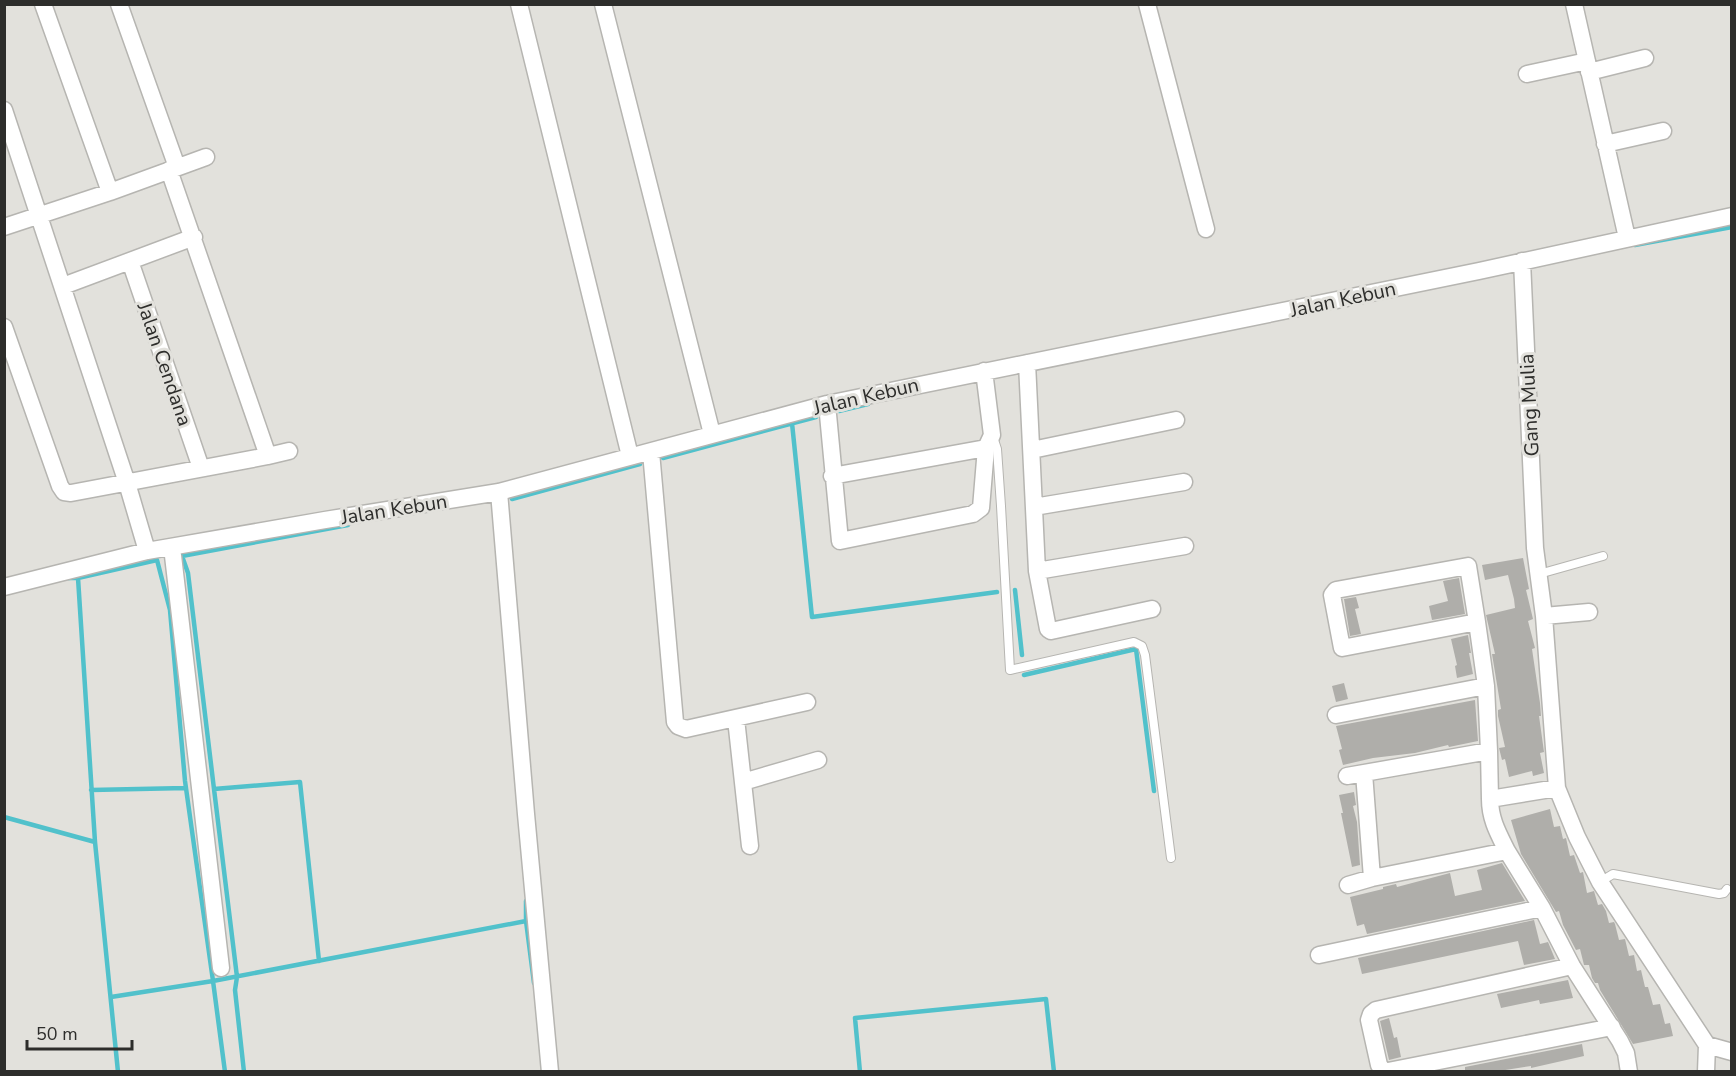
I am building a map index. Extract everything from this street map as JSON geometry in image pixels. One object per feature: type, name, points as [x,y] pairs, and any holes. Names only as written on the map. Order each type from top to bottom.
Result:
[{"type":"street","points":[[43,4],[110,192]]},
{"type":"street","points":[[118,4],[268,456]]},
{"type":"street","points":[[519,4],[630,456]]},
{"type":"street","points":[[603,4],[712,434]]},
{"type":"street","points":[[1147,4],[1206,229]]},
{"type":"street","points":[[1574,4],[1627,238]]},
{"type":"street","points":[[1527,74],[1645,58]]},
{"type":"street","points":[[4,110],[9,137],[40,215],[147,551]]},
{"type":"street","points":[[1605,144],[1663,131]]},
{"type":"street","points":[[4,227],[207,157]]},
{"type":"street","name":"Jalan Kebun","points":[[4,586],[147,551],[500,492],[827,404],[1731,216]]},
{"type":"street","points":[[63,286],[194,237]]},
{"type":"street","name":"Jalan Cendana","points":[[130,261],[201,468]]},
{"type":"street","name":"Gang Mulia","points":[[1522,261],[1535,548],[1544,616],[1557,788],[1577,837],[1600,882],[1707,1045]]},
{"type":"street","points":[[4,327],[64,492],[71,493],[127,483],[290,451]]},
{"type":"street","points":[[1027,363],[1037,571],[1047,626],[1051,631],[1152,609]]},
{"type":"street","points":[[827,404],[832,476],[840,541],[973,514],[981,508],[989,442],[984,371]]},
{"type":"street","points":[[1032,450],[1176,420]]},
{"type":"street","points":[[832,476],[989,442]]},
{"type":"street","points":[[651,452],[675,722],[682,729],[686,729],[807,702]]},
{"type":"street","points":[[1034,507],[1184,482]]},
{"type":"street","points":[[500,492],[550,1071]]},
{"type":"street","points":[[1037,571],[1185,546]]},
{"type":"street","points":[[172,547],[221,968]]},
{"type":"street","points":[[1477,622],[1342,648],[1332,595],[1336,591],[1468,566],[1477,622],[1485,686],[1490,812],[1493,824],[1542,908],[1572,966],[1623,1046],[1629,1071]]},
{"type":"street","points":[[1544,616],[1589,612]]},
{"type":"street","points":[[1336,715],[1485,686]]},
{"type":"street","points":[[736,719],[750,846]]},
{"type":"street","points":[[1347,776],[1489,751]]},
{"type":"street","points":[[743,782],[818,760]]},
{"type":"street","points":[[1364,773],[1372,878]]},
{"type":"street","points":[[1490,799],[1557,788]]},
{"type":"street","points":[[1348,885],[1372,878],[1507,851]]},
{"type":"street","points":[[1319,955],[1542,908]]},
{"type":"street","points":[[1572,966],[1376,1010],[1371,1014],[1369,1020],[1379,1065],[1382,1070],[1388,1071],[1612,1027]]},
{"type":"street","points":[[1706,1071],[1707,1045],[1731,1052]]},
{"type":"lane","points":[[989,442],[997,449],[1010,670],[1134,642],[1142,646],[1172,858]]},
{"type":"lane","points":[[1539,574],[1603,556]]},
{"type":"lane","points":[[1600,882],[1613,874],[1719,894],[1724,893],[1727,889]]},
{"type":"building","points":[[1523,558],[1529,589],[1526,590],[1533,619],[1528,621],[1535,648],[1532,649],[1540,703],[1541,716],[1539,716],[1544,752],[1540,753],[1544,773],[1533,776],[1532,771],[1509,777],[1505,759],[1502,760],[1499,748],[1505,747],[1498,716],[1498,710],[1501,709],[1492,654],[1495,654],[1486,615],[1515,608],[1514,599],[1508,575],[1485,580],[1482,565]]},
{"type":"building","points":[[1459,578],[1465,614],[1432,620],[1429,606],[1448,601],[1443,581]]},
{"type":"building","points":[[1356,597],[1359,608],[1355,609],[1361,634],[1350,636],[1344,599]]},
{"type":"building","points":[[1468,635],[1473,674],[1457,678],[1455,666],[1457,665],[1451,639]]},
{"type":"building","points":[[1344,683],[1348,699],[1336,702],[1332,686]]},
{"type":"building","points":[[1475,700],[1478,741],[1343,765],[1339,750],[1342,749],[1336,726]]},
{"type":"building","points":[[1354,792],[1356,805],[1353,806],[1357,822],[1360,865],[1352,867],[1339,795]]},
{"type":"building","points":[[1550,809],[1554,827],[1560,826],[1563,839],[1566,838],[1570,856],[1574,855],[1580,873],[1583,872],[1587,893],[1594,891],[1598,905],[1602,904],[1606,911],[1609,923],[1614,922],[1619,940],[1625,939],[1629,956],[1634,955],[1637,971],[1641,970],[1653,1005],[1660,1004],[1665,1024],[1670,1023],[1673,1036],[1633,1044],[1598,983],[1595,983],[1592,978],[1589,965],[1584,965],[1580,949],[1576,950],[1563,925],[1559,911],[1556,912],[1521,854],[1511,820]]},
{"type":"building","points":[[1502,863],[1525,901],[1367,934],[1364,924],[1357,926],[1350,897],[1383,889],[1383,887],[1396,884],[1397,887],[1450,873],[1455,896],[1482,890],[1477,870]]},
{"type":"building","points":[[1534,920],[1540,944],[1548,942],[1555,959],[1524,965],[1518,941],[1362,974],[1358,958]]},
{"type":"building","points":[[1568,980],[1573,998],[1540,1004],[1539,1000],[1501,1008],[1497,994]]},
{"type":"building","points":[[1389,1018],[1394,1038],[1397,1037],[1401,1057],[1389,1060],[1380,1021]]},
{"type":"building","points":[[1582,1044],[1584,1056],[1531,1068],[1531,1066],[1499,1071],[1465,1071],[1465,1067]]},
{"type":"waterway","points":[[1635,245],[1732,227]]},
{"type":"waterway","points":[[839,411],[868,404]]},
{"type":"waterway","points":[[663,458],[816,417]]},
{"type":"waterway","points":[[792,423],[812,617],[997,592]]},
{"type":"waterway","points":[[512,499],[640,464]]},
{"type":"waterway","points":[[319,961],[300,782],[214,789],[188,573],[182,556],[348,525]]},
{"type":"waterway","points":[[157,560],[170,610],[185,781],[213,981],[526,921],[534,983]]},
{"type":"waterway","points":[[78,578],[157,560]]},
{"type":"waterway","points":[[68,578],[78,578],[95,842],[118,1072]]},
{"type":"waterway","points":[[1015,590],[1022,655]]},
{"type":"waterway","points":[[1024,675],[1136,649],[1154,791]]},
{"type":"waterway","points":[[91,790],[186,788]]},
{"type":"waterway","points":[[214,789],[237,977],[235,990],[244,1072]]},
{"type":"waterway","points":[[4,817],[95,842]]},
{"type":"waterway","points":[[526,901],[526,921]]},
{"type":"waterway","points":[[111,997],[213,981],[225,1072]]},
{"type":"waterway","points":[[860,1072],[855,1018],[1046,999],[1054,1072]]}]
